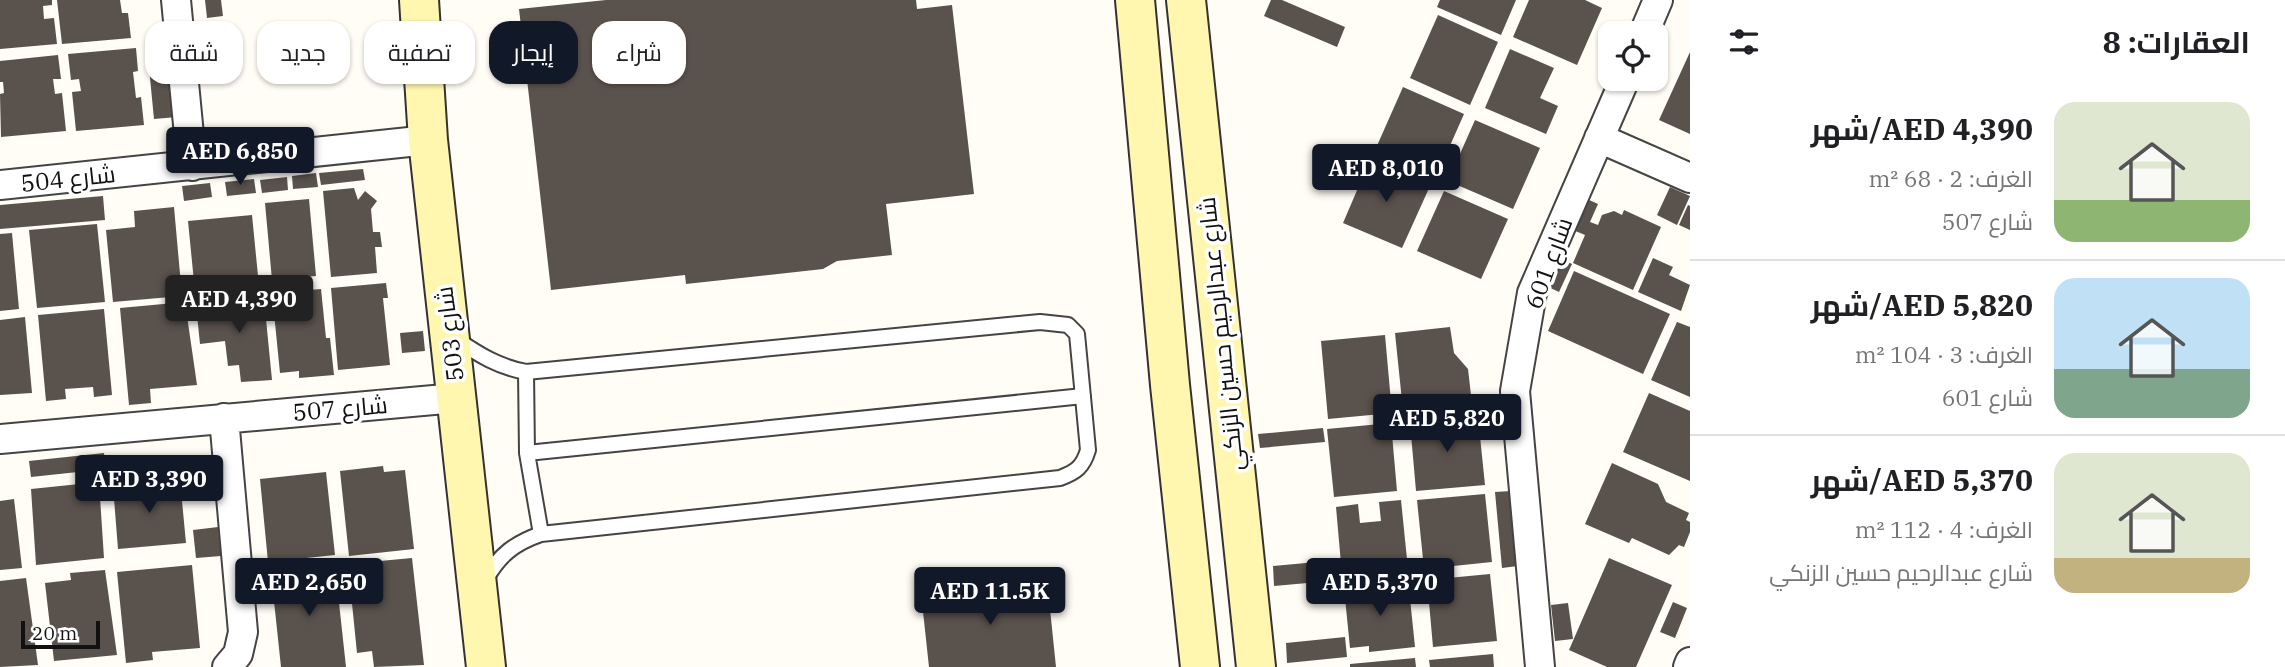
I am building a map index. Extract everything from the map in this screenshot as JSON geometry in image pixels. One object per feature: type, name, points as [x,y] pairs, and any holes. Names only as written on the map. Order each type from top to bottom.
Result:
[{"type":"street","points":[[176,0],[192,166]]},
{"type":"street","name":"شارع 503","points":[[419,0],[428,140],[448,334],[480,589],[486,667]]},
{"type":"street","points":[[1135,0],[1200,667]]},
{"type":"street","name":"شارع عبدالرحيم حسين الزنكي","points":[[1186,0],[1256,667]]},
{"type":"street","points":[[1649,21],[1658,0]]},
{"type":"street","name":"شارع 601","points":[[1540,667],[1516,391],[1532,293],[1620,91]]},
{"type":"street","points":[[1600,138],[1690,178]]},
{"type":"street","name":"شارع 504","points":[[0,185],[428,140]]},
{"type":"street","name":"شارع 507","points":[[0,439],[456,398]]},
{"type":"street","points":[[224,418],[243,632],[238,654],[227,667]]},
{"type":"street","points":[[1190,583],[1245,578]]},
{"type":"street","points":[[1688,667],[1690,662]]},
{"type":"lane","points":[[448,334],[481,357],[507,369],[526,372],[1056,322],[1068,326],[1077,334],[1088,450],[1084,462],[1076,472],[1060,478],[541,534],[510,549],[495,562],[480,589]]},
{"type":"lane","points":[[526,372],[527,453],[541,534]]},
{"type":"lane","points":[[527,453],[1083,396]]},
{"type":"building","points":[[0,0],[52,0],[52,5],[43,6],[44,19],[54,18],[57,44],[0,49]]},
{"type":"building","points":[[57,0],[120,0],[122,13],[128,13],[131,38],[62,44]]},
{"type":"building","points":[[205,0],[221,0],[223,16],[207,18]]},
{"type":"building","points":[[606,0],[916,0],[917,9],[952,5],[974,194],[886,204],[892,255],[837,261],[823,269],[686,284],[685,275],[551,290],[528,84],[578,84],[578,21],[520,21],[519,9]]},
{"type":"building","points":[[1271,0],[1282,0],[1345,27],[1337,47],[1264,16]]},
{"type":"building","points":[[1440,0],[1516,0],[1501,35],[1437,7]]},
{"type":"building","points":[[1529,0],[1585,0],[1602,8],[1577,65],[1513,37]]},
{"type":"building","points":[[1438,15],[1498,42],[1470,105],[1410,78]]},
{"type":"building","points":[[136,48],[138,71],[133,72],[136,98],[141,97],[144,125],[76,131],[72,92],[81,91],[79,79],[71,80],[68,54]]},
{"type":"building","points":[[1510,49],[1554,68],[1540,98],[1558,106],[1546,134],[1485,108]]},
{"type":"building","points":[[1690,52],[1690,134],[1659,120]]},
{"type":"building","points":[[58,55],[61,79],[53,79],[55,94],[62,93],[66,131],[1,137],[0,94],[4,93],[3,82],[0,82],[0,61]]},
{"type":"building","points":[[151,84],[174,84],[177,117],[154,119]]},
{"type":"building","points":[[1403,87],[1464,114],[1437,175],[1376,148]]},
{"type":"building","points":[[1475,120],[1540,148],[1513,209],[1448,181]]},
{"type":"building","points":[[1370,160],[1430,186],[1402,248],[1343,223]]},
{"type":"building","points":[[363,169],[365,180],[321,185],[319,173]]},
{"type":"building","points":[[316,173],[318,187],[293,189],[292,176]]},
{"type":"building","points":[[287,177],[288,190],[262,193],[260,180]]},
{"type":"building","points":[[254,179],[256,193],[227,196],[225,182]]},
{"type":"building","points":[[210,183],[212,197],[184,201],[182,186]]},
{"type":"building","points":[[1670,187],[1690,196],[1677,225],[1657,215]]},
{"type":"building","points":[[354,188],[358,200],[365,191],[377,201],[371,209],[373,232],[380,232],[382,247],[375,247],[377,273],[331,277],[323,191]]},
{"type":"building","points":[[1444,191],[1508,219],[1481,279],[1417,251]]},
{"type":"building","points":[[103,196],[105,220],[0,229],[0,205]]},
{"type":"building","points":[[309,199],[316,276],[272,280],[265,203]]},
{"type":"building","points":[[1587,199],[1598,204],[1590,222],[1598,225],[1602,215],[1614,211],[1622,215],[1624,210],[1661,227],[1633,290],[1573,263],[1585,235],[1573,230]]},
{"type":"building","points":[[1688,205],[1690,206],[1690,230],[1679,225]]},
{"type":"building","points":[[174,207],[182,296],[113,302],[106,230],[135,227],[134,211]]},
{"type":"building","points":[[252,215],[259,286],[195,292],[188,221]]},
{"type":"building","points":[[97,224],[105,302],[37,308],[29,230]]},
{"type":"building","points":[[12,233],[19,309],[0,311],[0,234]]},
{"type":"building","points":[[1559,258],[1572,264],[1559,292],[1546,286]]},
{"type":"building","points":[[1653,258],[1673,267],[1669,275],[1690,285],[1681,311],[1638,292]]},
{"type":"building","points":[[1574,271],[1670,314],[1643,374],[1548,331]]},
{"type":"building","points":[[386,283],[388,298],[383,298],[390,365],[338,370],[331,288]]},
{"type":"building","points":[[321,289],[326,338],[330,338],[334,375],[299,378],[299,371],[280,373],[272,293]]},
{"type":"building","points":[[264,299],[272,380],[241,382],[239,365],[228,366],[225,341],[200,344],[196,305]]},
{"type":"building","points":[[185,302],[197,385],[150,389],[151,403],[129,405],[120,308]]},
{"type":"building","points":[[104,309],[112,395],[94,397],[93,387],[65,389],[66,399],[46,401],[38,315]]},
{"type":"building","points":[[25,317],[32,393],[0,395],[0,320]]},
{"type":"building","points":[[1677,322],[1690,327],[1690,397],[1651,380]]},
{"type":"building","points":[[1450,327],[1454,353],[1468,369],[1471,395],[1402,401],[1395,333]]},
{"type":"building","points":[[423,331],[425,351],[402,353],[400,333]]},
{"type":"building","points":[[1385,335],[1392,413],[1328,419],[1321,341]]},
{"type":"building","points":[[1649,393],[1690,411],[1690,481],[1623,452]]},
{"type":"building","points":[[1478,417],[1485,485],[1416,491],[1410,423]]},
{"type":"building","points":[[1391,423],[1397,491],[1334,497],[1327,429]]},
{"type":"building","points":[[1323,428],[1325,442],[1260,448],[1258,434]]},
{"type":"building","points":[[104,453],[106,469],[31,477],[29,461]]},
{"type":"building","points":[[208,458],[211,494],[188,496],[185,460]]},
{"type":"building","points":[[1612,463],[1658,484],[1666,502],[1689,513],[1686,520],[1690,522],[1690,532],[1684,547],[1679,545],[1669,555],[1632,538],[1629,543],[1585,524]]},
{"type":"building","points":[[383,466],[384,472],[405,470],[414,549],[349,556],[340,471]]},
{"type":"building","points":[[326,472],[335,555],[268,562],[260,479]]},
{"type":"building","points":[[180,480],[186,543],[118,549],[113,486]]},
{"type":"building","points":[[99,482],[104,558],[36,565],[31,489]]},
{"type":"building","points":[[1511,491],[1518,566],[1502,568],[1495,492]]},
{"type":"building","points":[[1485,494],[1492,562],[1424,569],[1417,500]]},
{"type":"building","points":[[14,499],[22,568],[0,570],[0,501]]},
{"type":"building","points":[[1401,500],[1408,569],[1342,575],[1336,507],[1358,504],[1360,523],[1381,521],[1379,502]]},
{"type":"building","points":[[218,527],[221,556],[196,558],[193,530]]},
{"type":"building","points":[[412,558],[424,665],[374,667],[372,651],[357,653],[348,564]]},
{"type":"building","points":[[1609,558],[1672,585],[1636,667],[1607,667],[1569,650]]},
{"type":"building","points":[[1339,560],[1341,580],[1274,586],[1273,566]]},
{"type":"building","points":[[192,565],[200,648],[152,652],[153,660],[126,663],[117,572]]},
{"type":"building","points":[[335,566],[346,667],[281,667],[271,573]]},
{"type":"building","points":[[105,570],[117,655],[54,661],[45,583],[71,580],[70,573]]},
{"type":"building","points":[[1490,574],[1497,641],[1433,647],[1427,580]]},
{"type":"building","points":[[26,578],[38,665],[0,667],[0,581]]},
{"type":"building","points":[[1408,579],[1415,647],[1369,652],[1369,646],[1350,648],[1344,588],[1367,585],[1369,602],[1387,601],[1385,581]]},
{"type":"building","points":[[1047,580],[1056,667],[929,667],[921,593]]},
{"type":"building","points":[[1673,602],[1687,608],[1675,638],[1660,632]]},
{"type":"building","points":[[1568,603],[1573,639],[1555,641],[1551,605]]},
{"type":"building","points":[[1345,637],[1347,657],[1287,663],[1286,643]]},
{"type":"building","points":[[1493,654],[1494,667],[1430,667],[1429,660]]},
{"type":"building","points":[[1415,658],[1416,667],[1350,667],[1350,664]]}]
